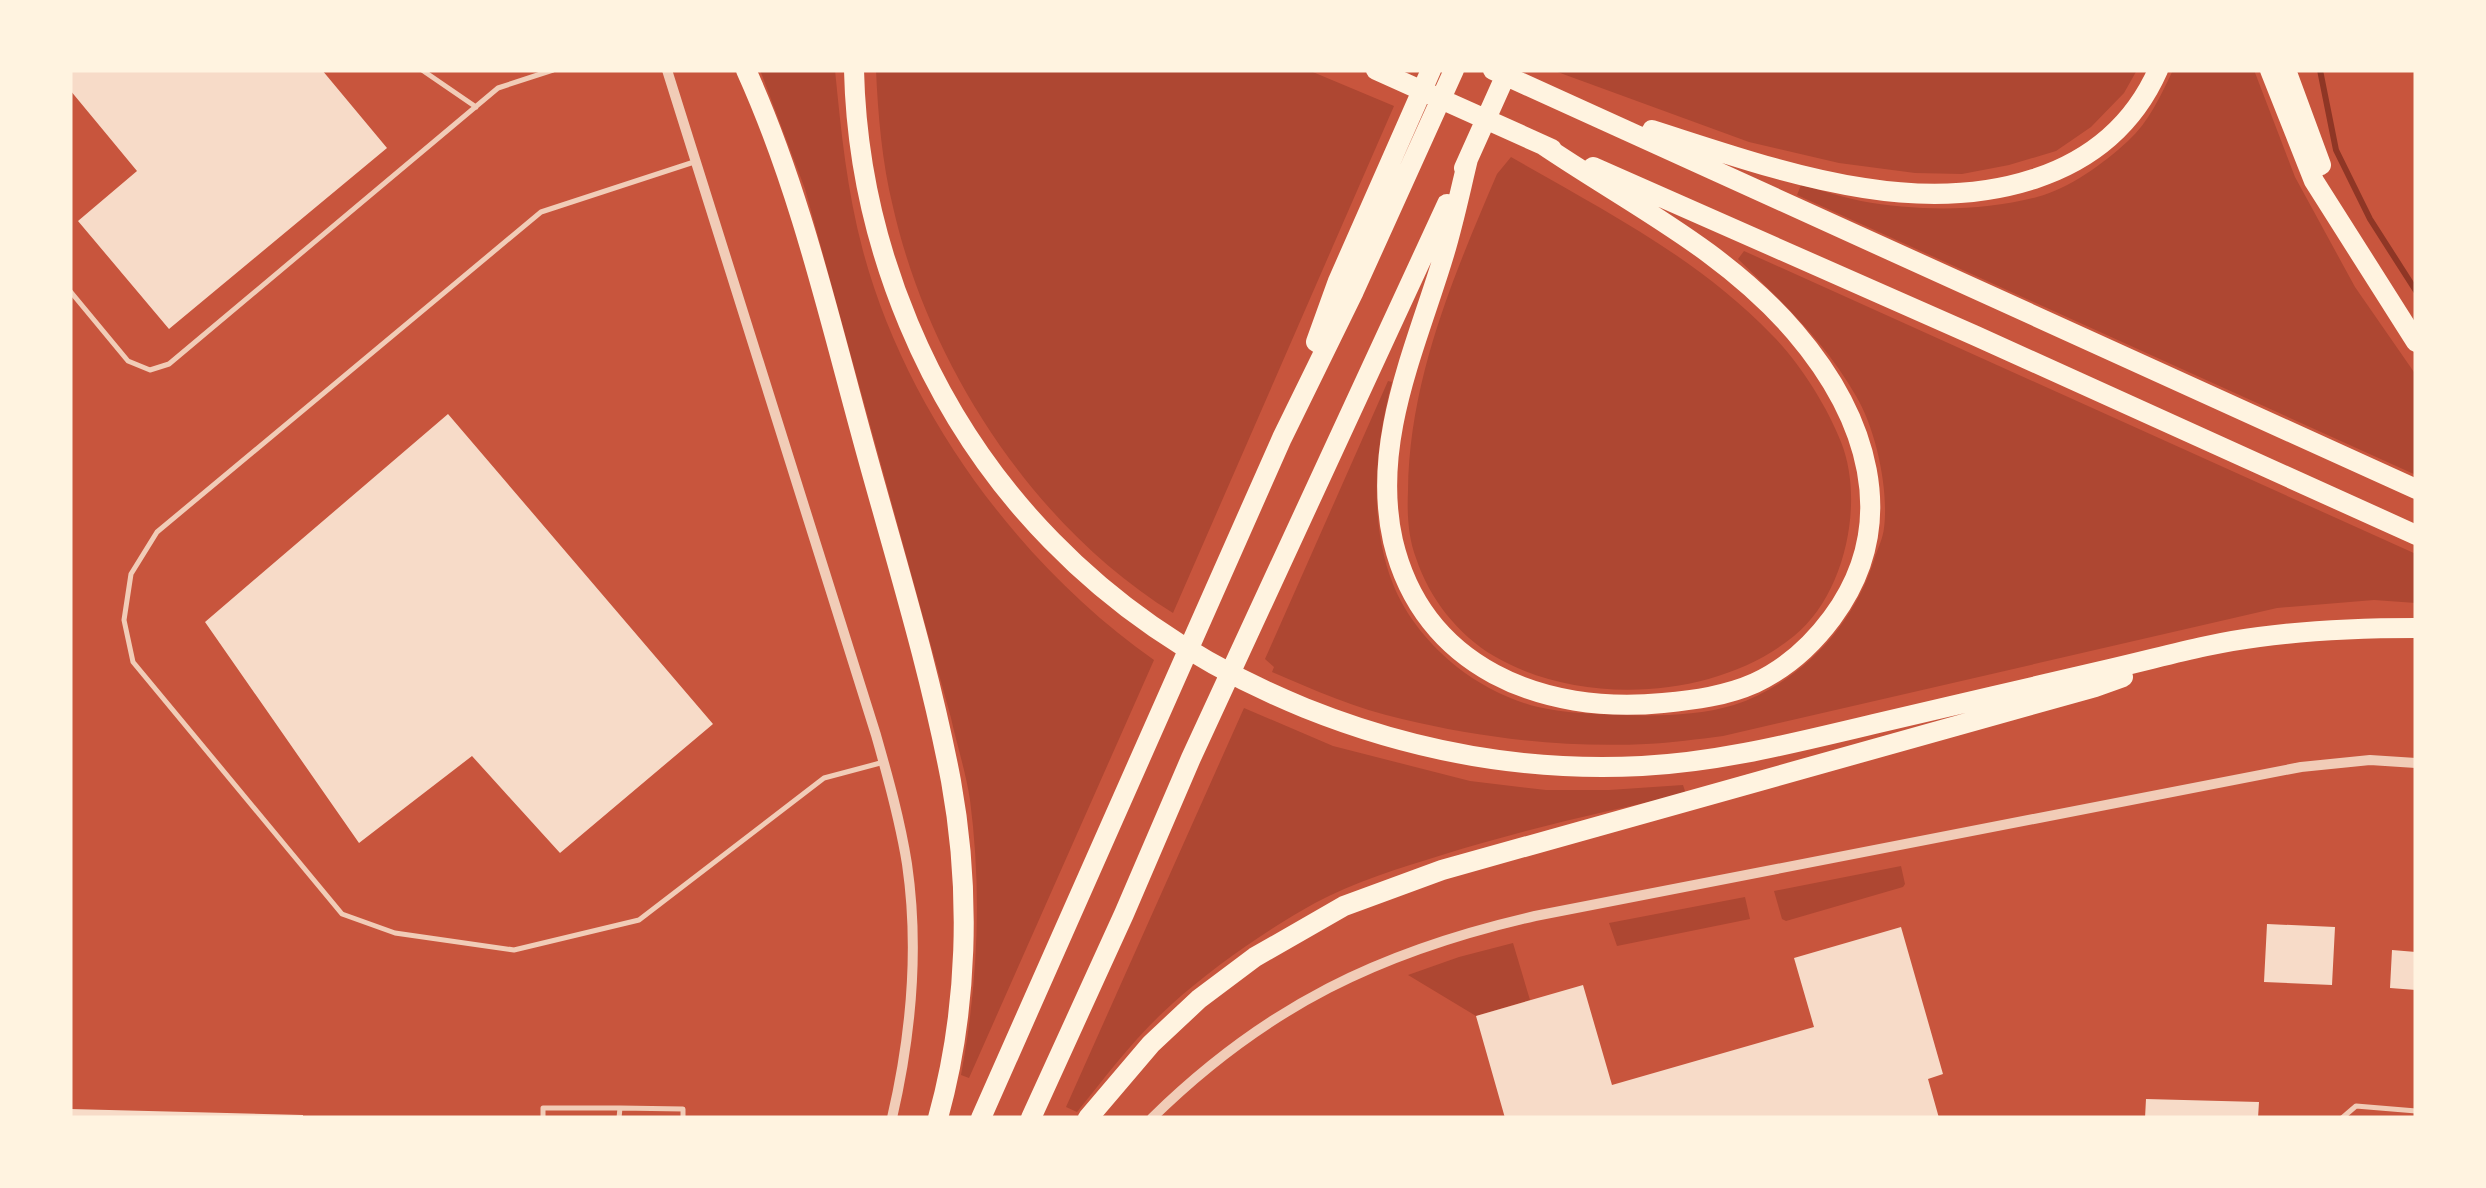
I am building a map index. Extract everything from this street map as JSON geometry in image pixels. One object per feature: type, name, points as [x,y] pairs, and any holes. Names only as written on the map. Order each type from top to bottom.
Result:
[{"type":"highway","points":[[746,70],[780,153],[807,236],[922,657],[951,783],[961,874],[961,974],[953,1046],[938,1118]]},
{"type":"highway","points":[[854,70],[864,168],[881,245],[934,378],[974,447],[1040,529],[1140,619],[1197,656],[1284,699],[1359,728],[1432,749],[1557,766],[1642,766],[1698,761],[1768,750],[2216,644],[2315,631],[2416,628]]},
{"type":"highway","points":[[1376,70],[2416,535]]},
{"type":"highway","points":[[981,1118],[1282,438],[1354,291],[1418,124],[1431,70]]},
{"type":"highway","points":[[1418,124],[1454,70]]},
{"type":"highway","points":[[1493,70],[2416,489]]},
{"type":"highway","points":[[1032,1118],[1191,758],[1508,70]]},
{"type":"highway","points":[[1559,100],[1734,156],[1838,183],[1893,192],[1968,192],[2040,178],[2082,158],[2126,121],[2158,70]]},
{"type":"highway","points":[[2270,70],[2314,181],[2416,342]]},
{"type":"highway","points":[[2286,70],[2360,254]]},
{"type":"highway","points":[[1471,152],[1444,256],[1402,382],[1391,436],[1389,514],[1397,555],[1410,589],[1430,622],[1459,652],[1521,688],[1568,700],[1624,706],[1682,702],[1734,691],[1773,673],[1810,645],[1850,590],[1866,549],[1870,525],[1870,486],[1859,438],[1827,373],[1756,292],[1688,237],[1543,145]]},
{"type":"highway","points":[[1088,1118],[1151,1044],[1199,999],[1255,957],[1344,906],[1442,870],[2095,687],[2216,644]]},
{"type":"street","points":[[667,70],[884,762],[906,863],[912,930],[908,1029],[892,1118]]},
{"type":"street","points":[[1152,1118],[1216,1061],[1314,995],[1401,954],[1468,932],[2301,766],[2370,760],[2416,764]]},
{"type":"lane","points":[[422,70],[476,107]]},
{"type":"lane","points":[[70,292],[128,360],[150,370],[169,364],[498,88],[553,70]]},
{"type":"lane","points":[[697,161],[541,212],[157,532],[131,574],[124,620],[133,662],[342,914],[395,934],[514,950],[640,920],[824,778],[884,762]]},
{"type":"lane","points":[[2342,1118],[2356,1106],[2416,1111]]},
{"type":"lane","points":[[543,1118],[544,1108],[683,1109],[682,1118]]},
{"type":"lane","points":[[619,1118],[620,1108]]},
{"type":"shaded area","points":[[760,70],[835,70],[845,161],[863,251],[882,311],[938,426],[1014,531],[1058,579],[1154,660],[969,1078],[961,1075],[971,1007],[977,903],[974,834],[966,780],[805,189]]},
{"type":"shaded area","points":[[876,70],[1308,70],[1394,106],[1173,613],[1076,536],[1033,489],[994,437],[961,383],[932,325],[893,207],[881,138]]},
{"type":"shaded area","points":[[1552,70],[2137,70],[2124,93],[2091,127],[2056,151],[1962,174],[1915,173],[1839,163],[1749,142]]},
{"type":"shaded area","points":[[2173,70],[2254,70],[2295,177],[2355,287],[2416,375],[2416,475],[1797,195],[1801,185],[1861,201],[1949,208],[2016,202],[2049,193],[2086,174],[2128,141],[2148,117]]},
{"type":"shaded area","points":[[1511,157],[1648,237],[1713,282],[1782,346],[1828,414],[1848,466],[1851,492],[1846,546],[1838,572],[1812,618],[1794,636],[1762,657],[1687,684],[1606,689],[1566,683],[1528,672],[1481,647],[1446,614],[1429,587],[1413,550],[1408,516],[1416,408],[1450,289],[1497,174]]},
{"type":"shaded area","points":[[1744,251],[2416,554],[2416,603],[2374,600],[2277,608],[1723,736],[1656,743],[1554,743],[1462,731],[1369,710],[1272,672],[1274,667],[1265,659],[1388,381],[1392,382],[1381,432],[1377,483],[1385,560],[1398,596],[1412,619],[1437,649],[1466,674],[1506,696],[1538,707],[1590,714],[1664,715],[1734,705],[1781,682],[1803,666],[1839,627],[1866,582],[1883,532],[1883,478],[1870,425],[1856,396],[1817,340],[1738,259]]},
{"type":"shaded area","points":[[1244,708],[1333,746],[1470,781],[1546,790],[1683,785],[1686,794],[1472,846],[1377,876],[1315,903],[1241,950],[1172,1004],[1134,1042],[1077,1112],[1066,1107]]},
{"type":"shaded area","points":[[1901,866],[1903,887],[1782,919],[1774,891]]},
{"type":"shaded area","points":[[1745,897],[1750,919],[1617,946],[1609,923]]},
{"type":"shaded area","points":[[1513,943],[1530,1000],[1476,1016],[1408,975],[1459,957]]},
{"type":"building","points":[[70,70],[322,70],[387,148],[169,329],[78,221],[137,171],[70,90]]},
{"type":"building","points":[[448,414],[713,724],[560,853],[472,756],[359,843],[205,622]]},
{"type":"building","points":[[2267,924],[2335,927],[2332,985],[2264,982]]},
{"type":"building","points":[[1901,927],[1943,1074],[1928,1079],[1939,1118],[1505,1118],[1476,1016],[1583,985],[1612,1085],[1814,1027],[1794,958]]},
{"type":"building","points":[[2392,950],[2416,952],[2416,990],[2390,988]]},
{"type":"building","points":[[2146,1099],[2259,1102],[2258,1118],[2145,1118]]},
{"type":"building","points":[[70,1109],[303,1115],[303,1118],[70,1118]]},
{"type":"waterway","points":[[2320,70],[2336,150],[2370,219],[2416,291]]}]
